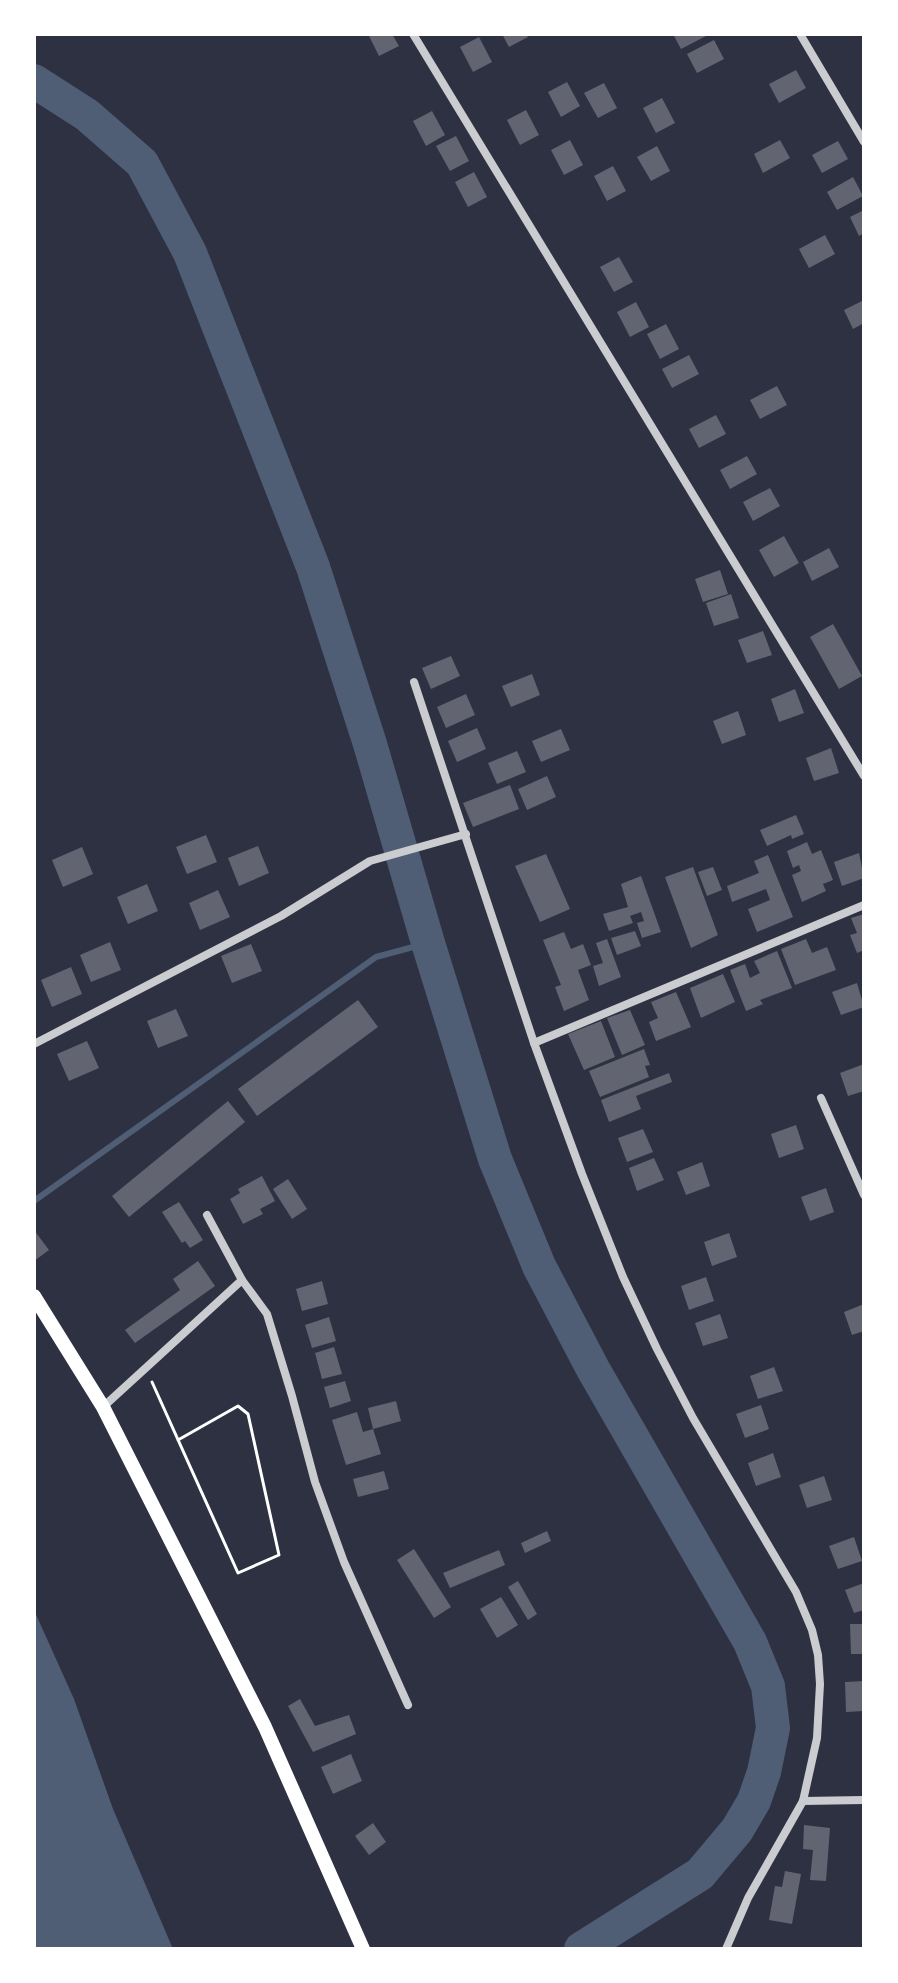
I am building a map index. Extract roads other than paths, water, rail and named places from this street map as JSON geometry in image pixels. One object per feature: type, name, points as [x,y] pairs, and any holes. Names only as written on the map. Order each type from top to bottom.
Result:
[{"type":"main road","points":[[34,1296],[103,1407],[265,1727],[363,1949]]},
{"type":"street","points":[[413,34],[864,776]]},
{"type":"street","points":[[800,34],[864,142]]},
{"type":"street","points":[[414,682],[534,1043],[623,1277],[693,1418],[796,1592],[812,1630],[820,1684],[817,1738],[803,1801],[748,1898],[726,1949]]},
{"type":"street","points":[[34,1044],[281,916],[370,861],[466,834]]},
{"type":"street","points":[[534,1043],[864,905]]},
{"type":"street","points":[[821,1098],[864,1195]]},
{"type":"street","points":[[207,1215],[242,1280],[267,1314],[320,1496],[344,1562],[408,1705]]},
{"type":"street","points":[[103,1407],[242,1280]]},
{"type":"street","points":[[803,1801],[864,1800]]},
{"type":"water","points":[[34,1610],[74,1699],[113,1809],[173,1949],[34,1949]]},
{"type":"waterway","points":[[34,81],[87,115],[142,163],[190,253],[313,567],[370,744],[495,1159],[539,1266],[593,1369],[750,1642],[768,1686],[773,1728],[764,1772],[754,1801],[737,1830],[700,1874],[581,1949]]},
{"type":"waterway","points":[[34,1201],[376,957],[428,943]]}]
